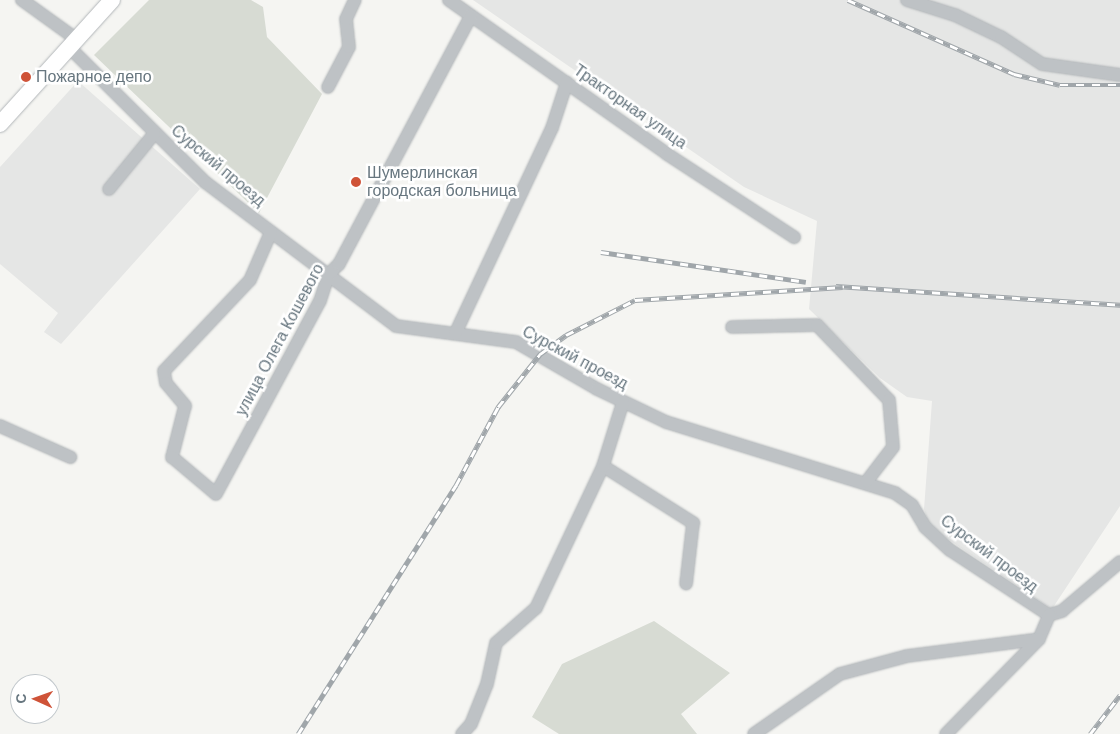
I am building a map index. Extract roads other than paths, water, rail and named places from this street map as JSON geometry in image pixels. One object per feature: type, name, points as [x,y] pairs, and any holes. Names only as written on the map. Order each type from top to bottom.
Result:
[{"type":"main road","points":[[0,124],[112,0]]},
{"type":"street","name":"Сурский проезд","points":[[22,0],[73,43],[154,134],[205,182],[396,326],[516,342],[623,402],[666,422],[867,481],[912,505],[925,527],[950,550],[1049,615]]},
{"type":"street","points":[[328,87],[349,47],[346,19],[354,0]]},
{"type":"street","name":"Тракторная улица","points":[[449,0],[794,237]]},
{"type":"street","points":[[907,0],[955,15],[1042,64],[1120,75]]},
{"type":"street","name":"улица Олега Кошевого","points":[[271,232],[250,280],[164,372],[166,383],[185,406],[172,457],[216,494],[320,301],[329,274],[339,264],[472,16]]},
{"type":"street","points":[[456,334],[552,128],[567,82]]},
{"type":"street","points":[[109,189],[154,134]]},
{"type":"street","points":[[732,327],[816,325],[889,400],[893,448],[867,481]]},
{"type":"street","points":[[462,734],[471,724],[487,684],[496,643],[536,608],[603,466],[623,402]]},
{"type":"street","points":[[0,426],[70,457]]},
{"type":"street","points":[[603,466],[693,524],[686,584]]},
{"type":"street","points":[[946,734],[1039,639],[1049,615],[1062,611],[1120,562]]},
{"type":"street","points":[[754,734],[840,674],[907,656],[1039,639]]},
{"type":"railway","points":[[848,0],[1014,74],[1060,85],[1120,85]]},
{"type":"railway","points":[[601,252],[806,282]]},
{"type":"railway","points":[[836,286],[1120,305]]},
{"type":"railway","points":[[298,734],[456,485],[498,407],[540,354],[566,335],[635,300],[843,287]]},
{"type":"railway","points":[[1090,734],[1120,695]]},
{"type":"place","name":"Пожарное депо","points":[[26,77]]},
{"type":"place","name":"Шумерлинская городская больница","points":[[356,182]]}]
